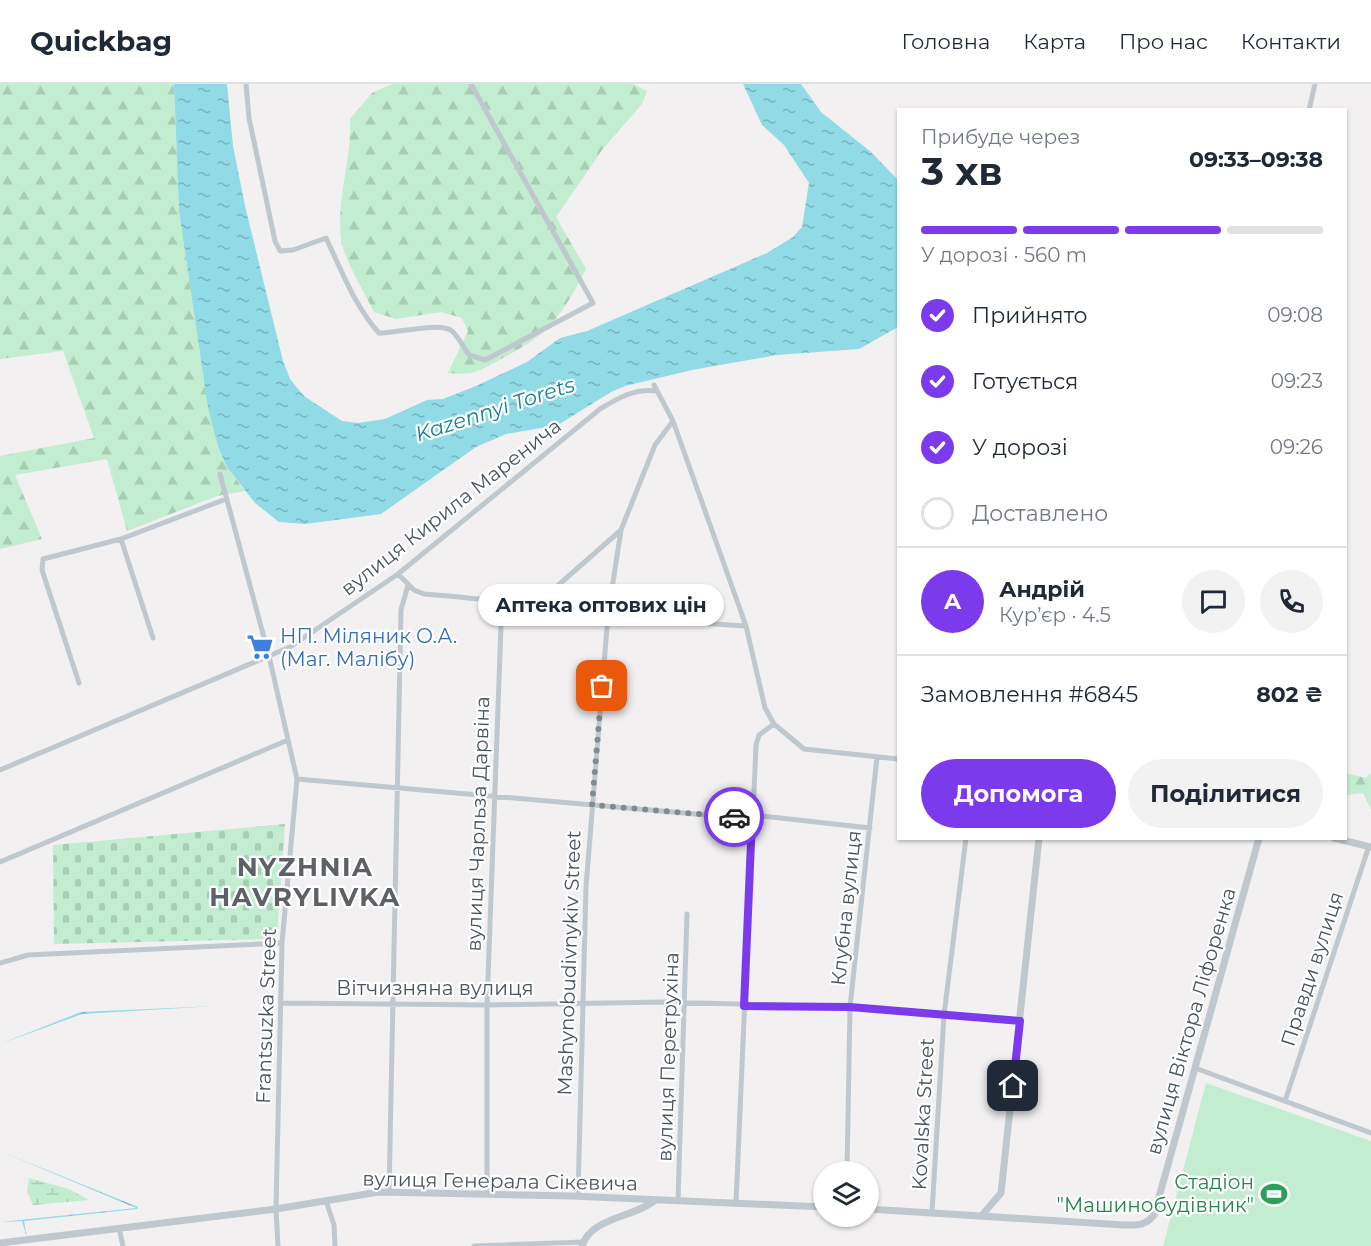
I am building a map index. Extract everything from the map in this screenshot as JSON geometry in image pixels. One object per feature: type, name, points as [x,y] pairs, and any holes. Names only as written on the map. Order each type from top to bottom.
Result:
[{"type":"street","points":[[246,84],[249,118],[263,188],[275,242],[280,251],[327,238],[350,288],[367,319],[379,333],[412,331],[426,326],[445,327],[453,331],[469,355],[485,360],[593,303],[471,84]]},
{"type":"street","points":[[1309,108],[1315,84]]},
{"type":"street","points":[[654,385],[673,421],[746,626],[765,708],[774,724],[804,749],[897,759]]},
{"type":"street","name":"вулиця Кирила Маренича","points":[[0,770],[290,647],[398,574],[600,409],[619,397],[639,391],[657,391]]},
{"type":"street","name":"Mashynobudivnykiv Street","points":[[578,1196],[586,887],[608,615],[621,530],[655,445],[673,421]]},
{"type":"street","name":"Frantsuzka Street","points":[[220,474],[269,656],[297,779],[282,944],[276,1209],[278,1246]]},
{"type":"street","points":[[79,683],[42,570],[43,559],[121,539],[226,499]]},
{"type":"street","points":[[538,603],[621,530]]},
{"type":"street","points":[[121,539],[153,638]]},
{"type":"street","points":[[398,574],[408,585],[424,594],[538,603],[608,615],[746,626]]},
{"type":"street","points":[[389,1193],[400,610],[408,585]]},
{"type":"street","name":"вулиця Чарльза Дарвіна","points":[[487,1194],[487,1005],[501,599]]},
{"type":"street","points":[[736,1203],[756,745],[759,735],[774,724]]},
{"type":"street","points":[[0,862],[288,740]]},
{"type":"street","name":"Клубна вулиця","points":[[847,1161],[850,1007],[877,757]]},
{"type":"street","points":[[297,779],[870,828]]},
{"type":"street","name":"Kovalska Street","points":[[932,1212],[944,1015],[966,840]]},
{"type":"street","points":[[879,1210],[982,1215],[1001,1193],[1039,840]]},
{"type":"street","name":"вулиця Віктора Ліфоренка","points":[[982,1215],[1144,1225],[1154,1215],[1258,840]]},
{"type":"street","points":[[1342,840],[1370,847]]},
{"type":"street","name":"Правди вулиця","points":[[1285,1101],[1370,847]]},
{"type":"street","name":"вулиця Перетрухіна","points":[[678,1201],[687,914]]},
{"type":"street","points":[[0,963],[28,955],[282,944]]},
{"type":"street","name":"Вітчизняна вулиця","points":[[281,1003],[487,1005],[583,1002],[686,1003],[850,1007],[1020,1021]]},
{"type":"street","points":[[1195,1068],[1371,1133]]},
{"type":"street","name":"вулиця Генерала Сікевича","points":[[0,1243],[389,1193],[578,1196],[813,1206]]},
{"type":"street","points":[[474,1246],[583,1244],[599,1226],[639,1210],[655,1200]]},
{"type":"street","points":[[326,1201],[334,1226],[334,1246]]},
{"type":"street","points":[[119,1228],[123,1246]]},
{"type":"green space","points":[[0,84],[174,84],[179,211],[208,408],[227,467],[245,491],[217,496],[127,531],[107,459],[15,475],[42,539],[0,549],[0,456],[94,438],[63,351],[0,359]]},
{"type":"green space","points":[[392,84],[633,84],[647,91],[642,104],[602,150],[556,217],[586,269],[569,300],[543,332],[518,350],[476,372],[448,373],[468,331],[462,318],[441,312],[396,319],[374,312],[350,266],[343,247],[340,225],[349,150],[350,119],[372,93]]},
{"type":"green space","points":[[1347,773],[1366,778],[1371,773],[1371,810],[1363,793],[1347,795]]},
{"type":"green space","points":[[285,824],[277,935],[265,939],[54,944],[53,845]]},
{"type":"green space","name":"Стадіон \"Машинобудівник\"","points":[[1206,1083],[1371,1141],[1371,1246],[1163,1246]]},
{"type":"green space","points":[[29,1178],[69,1189],[89,1200],[33,1205],[27,1191]]},
{"type":"water","name":"Kazennyi Torets","points":[[174,84],[227,84],[233,146],[245,206],[283,361],[290,379],[304,396],[342,421],[358,423],[385,419],[427,400],[443,399],[476,386],[527,362],[560,338],[587,331],[767,253],[793,237],[802,227],[809,183],[784,145],[762,125],[743,84],[801,84],[821,112],[871,152],[897,179],[897,328],[859,349],[777,355],[692,370],[625,386],[611,392],[558,425],[506,434],[476,447],[381,514],[305,524],[279,522],[255,503],[227,467],[218,446],[208,408],[179,211]]},
{"type":"water","points":[[216,1006],[82,1014],[0,1044],[81,1012]]},
{"type":"water","points":[[0,1151],[138,1207],[137,1209],[24,1221],[27,1238],[22,1221],[0,1222],[136,1208]]},
{"type":"way so far","points":[[602,686],[592,805],[734,817]]},
{"type":"place","name":"НП. Міляник О.А. (Маг. Малібу)","points":[[260,647]]},
{"type":"place","name":"Аптека оптових цін","points":[[602,686]]},
{"type":"place","name":"Стадіон \"Машинобудівник\"","points":[[1274,1194]]},
{"type":"district","name":"NYZHNIA HAVRYLIVKA","points":[[305,882]]},
{"type":"route","points":[[734,817],[752,819],[744,1006],[850,1007],[1020,1021],[1013,1086]]}]
